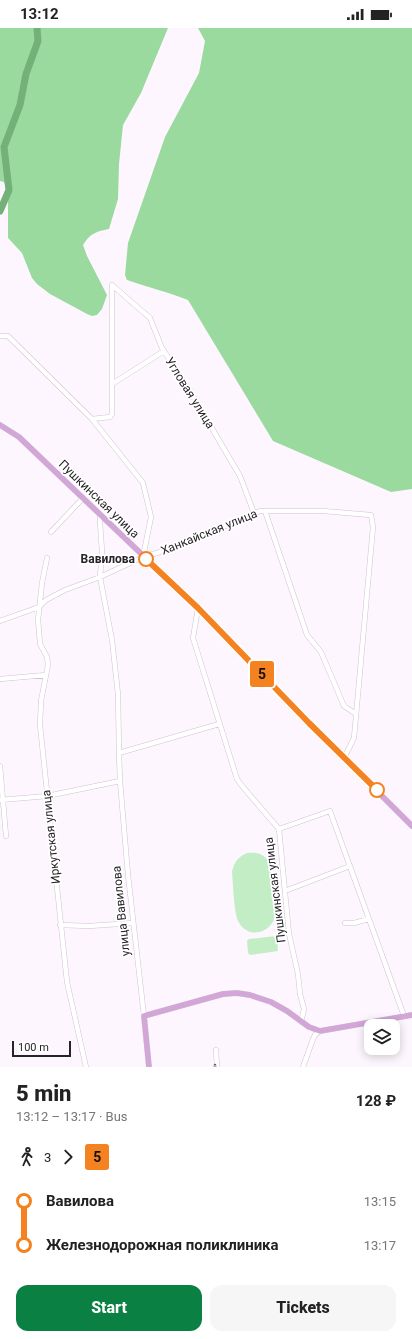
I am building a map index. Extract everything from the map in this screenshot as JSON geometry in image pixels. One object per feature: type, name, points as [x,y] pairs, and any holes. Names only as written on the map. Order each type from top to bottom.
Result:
[{"type":"main road","name":"Пушкинская улица","points":[[0,425],[19,437],[198,608],[412,826]]},
{"type":"main road","points":[[144,1016],[223,994],[237,992],[271,1002],[287,1010],[301,1022],[320,1031],[412,1015]]},
{"type":"main road","name":"улица Вавилова","points":[[144,1016],[149,1067]]},
{"type":"street","name":"Угловая улица","points":[[112,384],[112,285],[150,318],[164,352],[190,391],[240,476],[254,513]]},
{"type":"street","points":[[0,336],[8,336],[92,419],[144,483],[151,517],[143,557]]},
{"type":"street","points":[[92,419],[111,416],[112,384],[164,352]]},
{"type":"street","points":[[52,532],[83,498]]},
{"type":"street","name":"Ханкайская улица","points":[[100,577],[143,557],[174,548],[260,511],[323,511],[371,515],[373,527],[356,714]]},
{"type":"street","points":[[265,511],[307,635],[321,652],[344,706],[356,714],[354,738],[344,758]]},
{"type":"street","name":"улица Вавилова","points":[[100,515],[102,551],[100,577],[112,640],[118,694],[118,753],[120,781],[133,923],[144,1016]]},
{"type":"street","name":"Иркутская улица","points":[[47,558],[39,607],[38,631],[40,644],[47,657],[48,665],[41,700],[40,725],[67,982],[86,1067]]},
{"type":"street","points":[[0,621],[39,607],[46,600],[65,590],[100,577]]},
{"type":"street","name":"Пушкинская улица","points":[[198,608],[193,638],[237,779],[278,829],[290,934],[304,1009],[301,1022]]},
{"type":"street","points":[[0,679],[46,675]]},
{"type":"street","points":[[118,753],[219,724]]},
{"type":"street","points":[[0,766],[6,836]]},
{"type":"street","points":[[2,800],[47,796],[120,781]]},
{"type":"street","points":[[278,829],[330,811],[404,1016]]},
{"type":"street","points":[[285,891],[350,866]]},
{"type":"street","points":[[346,923],[354,923],[369,919]]},
{"type":"street","points":[[60,925],[89,926],[133,923]]},
{"type":"street","points":[[302,1067],[313,1039],[320,1031]]},
{"type":"street","points":[[216,1050],[217,1067]]},
{"type":"green space","points":[[0,28],[168,28],[141,93],[123,125],[119,164],[118,199],[109,229],[94,234],[88,238],[83,245],[107,295],[102,309],[97,315],[92,316],[87,314],[50,294],[37,284],[32,278],[22,253],[8,238],[8,195],[4,182],[0,181]]},
{"type":"green space","points":[[198,28],[412,28],[412,489],[391,492],[273,441],[188,300],[127,280],[125,275],[128,243],[165,137],[199,73],[205,41]]},
{"type":"green space","points":[[247,853],[260,854],[268,861],[271,872],[276,913],[270,926],[265,930],[254,933],[242,927],[238,921],[234,897],[232,872],[234,865],[241,856]]},
{"type":"green space","points":[[276,936],[278,951],[250,955],[248,953],[247,941],[249,939]]},
{"type":"waterway","points":[[0,211],[9,190],[4,147],[20,105],[26,74],[38,41],[37,28]]},
{"type":"bus line","name":"5","points":[[146,559],[198,608],[309,723],[377,790]]},
{"type":"place","name":"Вавилова","points":[[146,559]]}]
